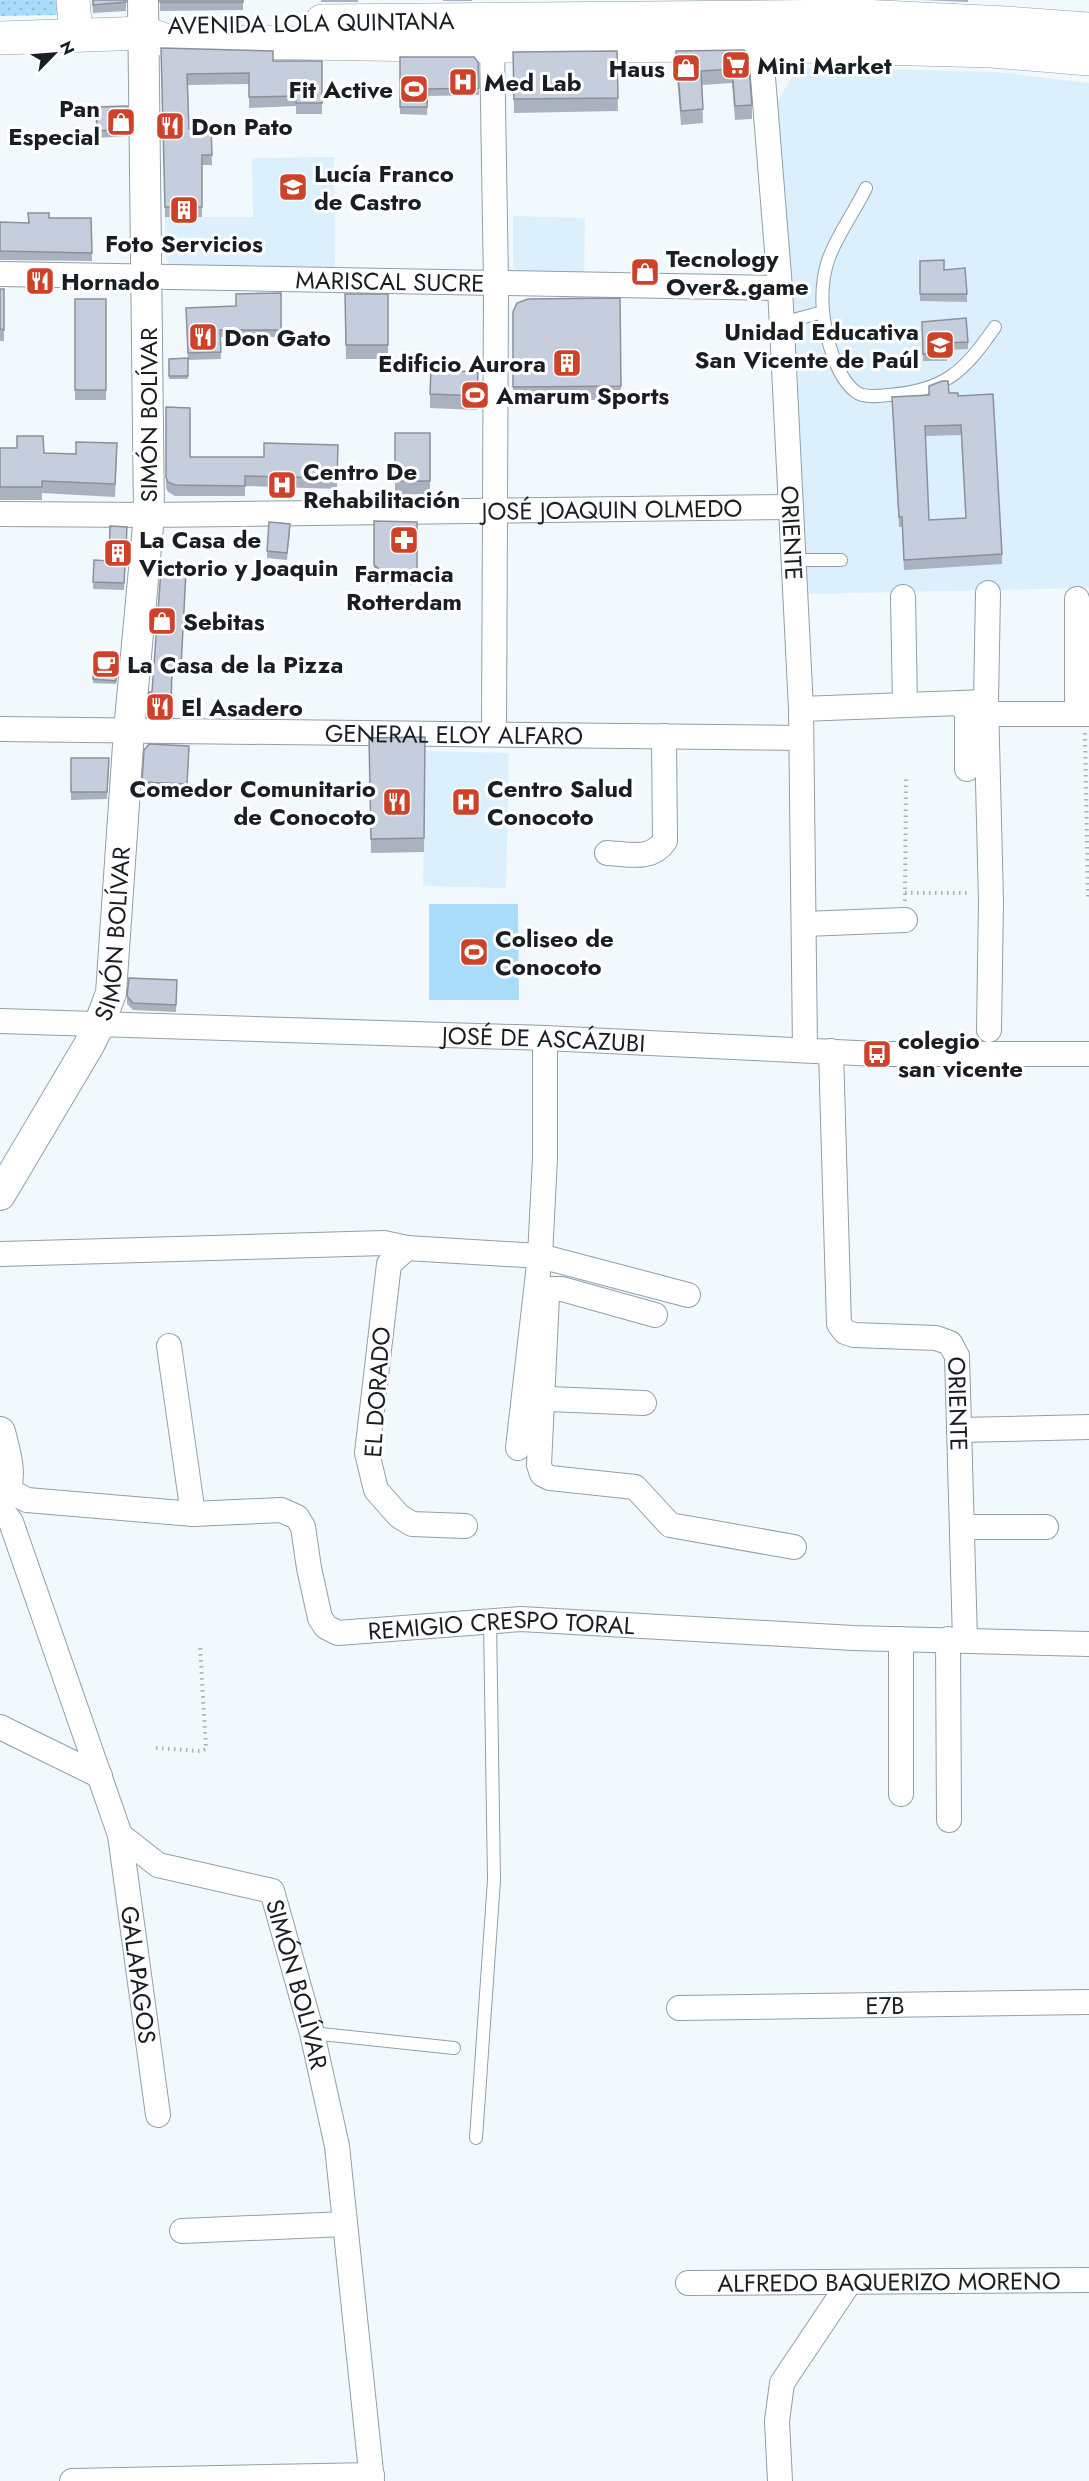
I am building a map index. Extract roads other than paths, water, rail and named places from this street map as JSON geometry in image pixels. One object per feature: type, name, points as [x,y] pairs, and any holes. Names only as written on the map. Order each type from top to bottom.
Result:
[{"type":"main road","points":[[73,0],[76,33]]},
{"type":"main road","name":"AVENIDA LOLA QUINTANA","points":[[145,33],[165,23],[399,10],[634,11],[677,8],[759,31],[1089,59]]},
{"type":"main road","name":"AVENIDA LOLA QUINTANA","points":[[0,38],[76,33],[145,33],[168,41],[492,46],[759,31],[904,8],[1089,30]]},
{"type":"street","name":"SIMÓN BOLÍVAR","points":[[0,1195],[99,1025],[111,993],[129,730],[148,515],[148,276],[143,0]]},
{"type":"street","name":"ORIENTE","points":[[759,31],[780,288],[801,709],[805,1050]]},
{"type":"street","points":[[492,46],[496,282],[494,734]]},
{"type":"street","name":"MARISCAL SUCRE","points":[[0,274],[780,288]]},
{"type":"street","name":"JOSÉ JOAQUIN OLMEDO","points":[[0,514],[148,515],[791,507]]},
{"type":"street","points":[[988,593],[986,708],[991,893],[988,1030]]},
{"type":"street","points":[[903,597],[905,705]]},
{"type":"street","points":[[801,709],[960,703],[986,708],[1084,714],[1077,599]]},
{"type":"street","points":[[960,703],[967,713],[967,770]]},
{"type":"street","name":"GENERAL ELOY ALFARO","points":[[0,729],[800,738]]},
{"type":"street","points":[[608,853],[648,855],[660,848],[665,840],[664,736]]},
{"type":"street","points":[[805,924],[905,920]]},
{"type":"street","name":"JOSÉ DE ASCÁZUBI","points":[[0,1021],[545,1038],[878,1054],[1089,1054]]},
{"type":"street","points":[[545,1038],[545,1158],[533,1397],[539,1465],[542,1474],[550,1478],[635,1487],[670,1525],[794,1547]]},
{"type":"street","name":"ORIENTE","points":[[831,1052],[839,1324],[849,1334],[936,1338],[954,1347],[958,1365],[962,1527],[949,1820]]},
{"type":"street","points":[[0,1254],[384,1243],[398,1256],[540,1256],[688,1295]]},
{"type":"street","name":"EL DORADO","points":[[398,1256],[367,1453],[376,1490],[399,1516],[412,1524],[465,1526]]},
{"type":"street","points":[[518,1448],[533,1397],[548,1296],[553,1289],[562,1288],[655,1315]]},
{"type":"street","points":[[169,1346],[193,1514]]},
{"type":"street","points":[[533,1397],[644,1403]]},
{"type":"street","points":[[959,1430],[1089,1427]]},
{"type":"street","points":[[0,1432],[8,1479],[2,1498],[120,1835]]},
{"type":"street","name":"REMIGIO CRESPO TORAL","points":[[2,1498],[193,1514],[281,1510],[297,1516],[303,1527],[320,1618],[326,1627],[338,1633],[521,1619],[902,1639],[1089,1644]]},
{"type":"street","points":[[962,1527],[1046,1527]]},
{"type":"street","points":[[901,1794],[902,1639]]},
{"type":"street","points":[[0,1727],[100,1776]]},
{"type":"street","name":"SIMÓN BOLÍVAR","points":[[120,1835],[158,1865],[272,1891],[312,2033],[337,2146],[372,2478]]},
{"type":"street","name":"GALAPAGOS","points":[[120,1835],[158,2115]]},
{"type":"street","name":"E7B","points":[[678,2008],[1089,2002]]},
{"type":"street","points":[[182,2230],[345,2224]]},
{"type":"street","name":"ALFREDO BAQUERIZO MORENO","points":[[688,2283],[1089,2280]]},
{"type":"street","points":[[780,2481],[777,2421],[782,2383],[849,2283]]},
{"type":"street","points":[[72,2481],[372,2478]]},
{"type":"lane","points":[[866,188],[831,249],[824,268],[822,297],[829,345],[837,365],[857,393],[867,396],[905,394],[935,385],[957,374],[974,358],[996,327]]},
{"type":"lane","points":[[782,323],[823,312]]},
{"type":"lane","points":[[794,560],[841,560]]},
{"type":"lane","points":[[476,2138],[494,1880],[489,1621]]},
{"type":"lane","points":[[312,2033],[454,2048]]},
{"type":"place","name":"Mini Market","points":[[736,65]]},
{"type":"place","name":"Haus","points":[[686,68]]},
{"type":"place","name":"Med Lab","points":[[463,82]]},
{"type":"place","name":"Fit Active","points":[[414,89]]},
{"type":"place","name":"Pan Especial","points":[[121,122]]},
{"type":"place","name":"Don Pato","points":[[170,126]]},
{"type":"place","name":"Lucía Franco de Castro","points":[[293,187]]},
{"type":"place","name":"Foto Servicios","points":[[184,210]]},
{"type":"place","name":"Tecnology Over&.game","points":[[645,272]]},
{"type":"place","name":"Hornado","points":[[40,281]]},
{"type":"place","name":"Don Gato","points":[[203,337]]},
{"type":"place","name":"Unidad Educativa San Vicente de Paúl","points":[[940,345]]},
{"type":"place","name":"Edificio Aurora","points":[[567,363]]},
{"type":"place","name":"Amarum Sports","points":[[475,395]]},
{"type":"place","name":"Centro De Rehabilitación","points":[[282,485]]},
{"type":"place","name":"Farmacia Rotterdam","points":[[404,540]]},
{"type":"place","name":"La Casa de Victorio y Joaquin","points":[[118,553]]},
{"type":"place","name":"Sebitas","points":[[162,621]]},
{"type":"place","name":"La Casa de la Pizza","points":[[106,664]]},
{"type":"place","name":"El Asadero","points":[[160,707]]},
{"type":"place","name":"Comedor Comunitario de Conocoto","points":[[397,802]]},
{"type":"place","name":"Centro Salud Conocoto","points":[[466,802]]},
{"type":"place","name":"Coliseo de Conocoto","points":[[474,952]]},
{"type":"place","name":"colegio san vicente","points":[[877,1054]]}]
